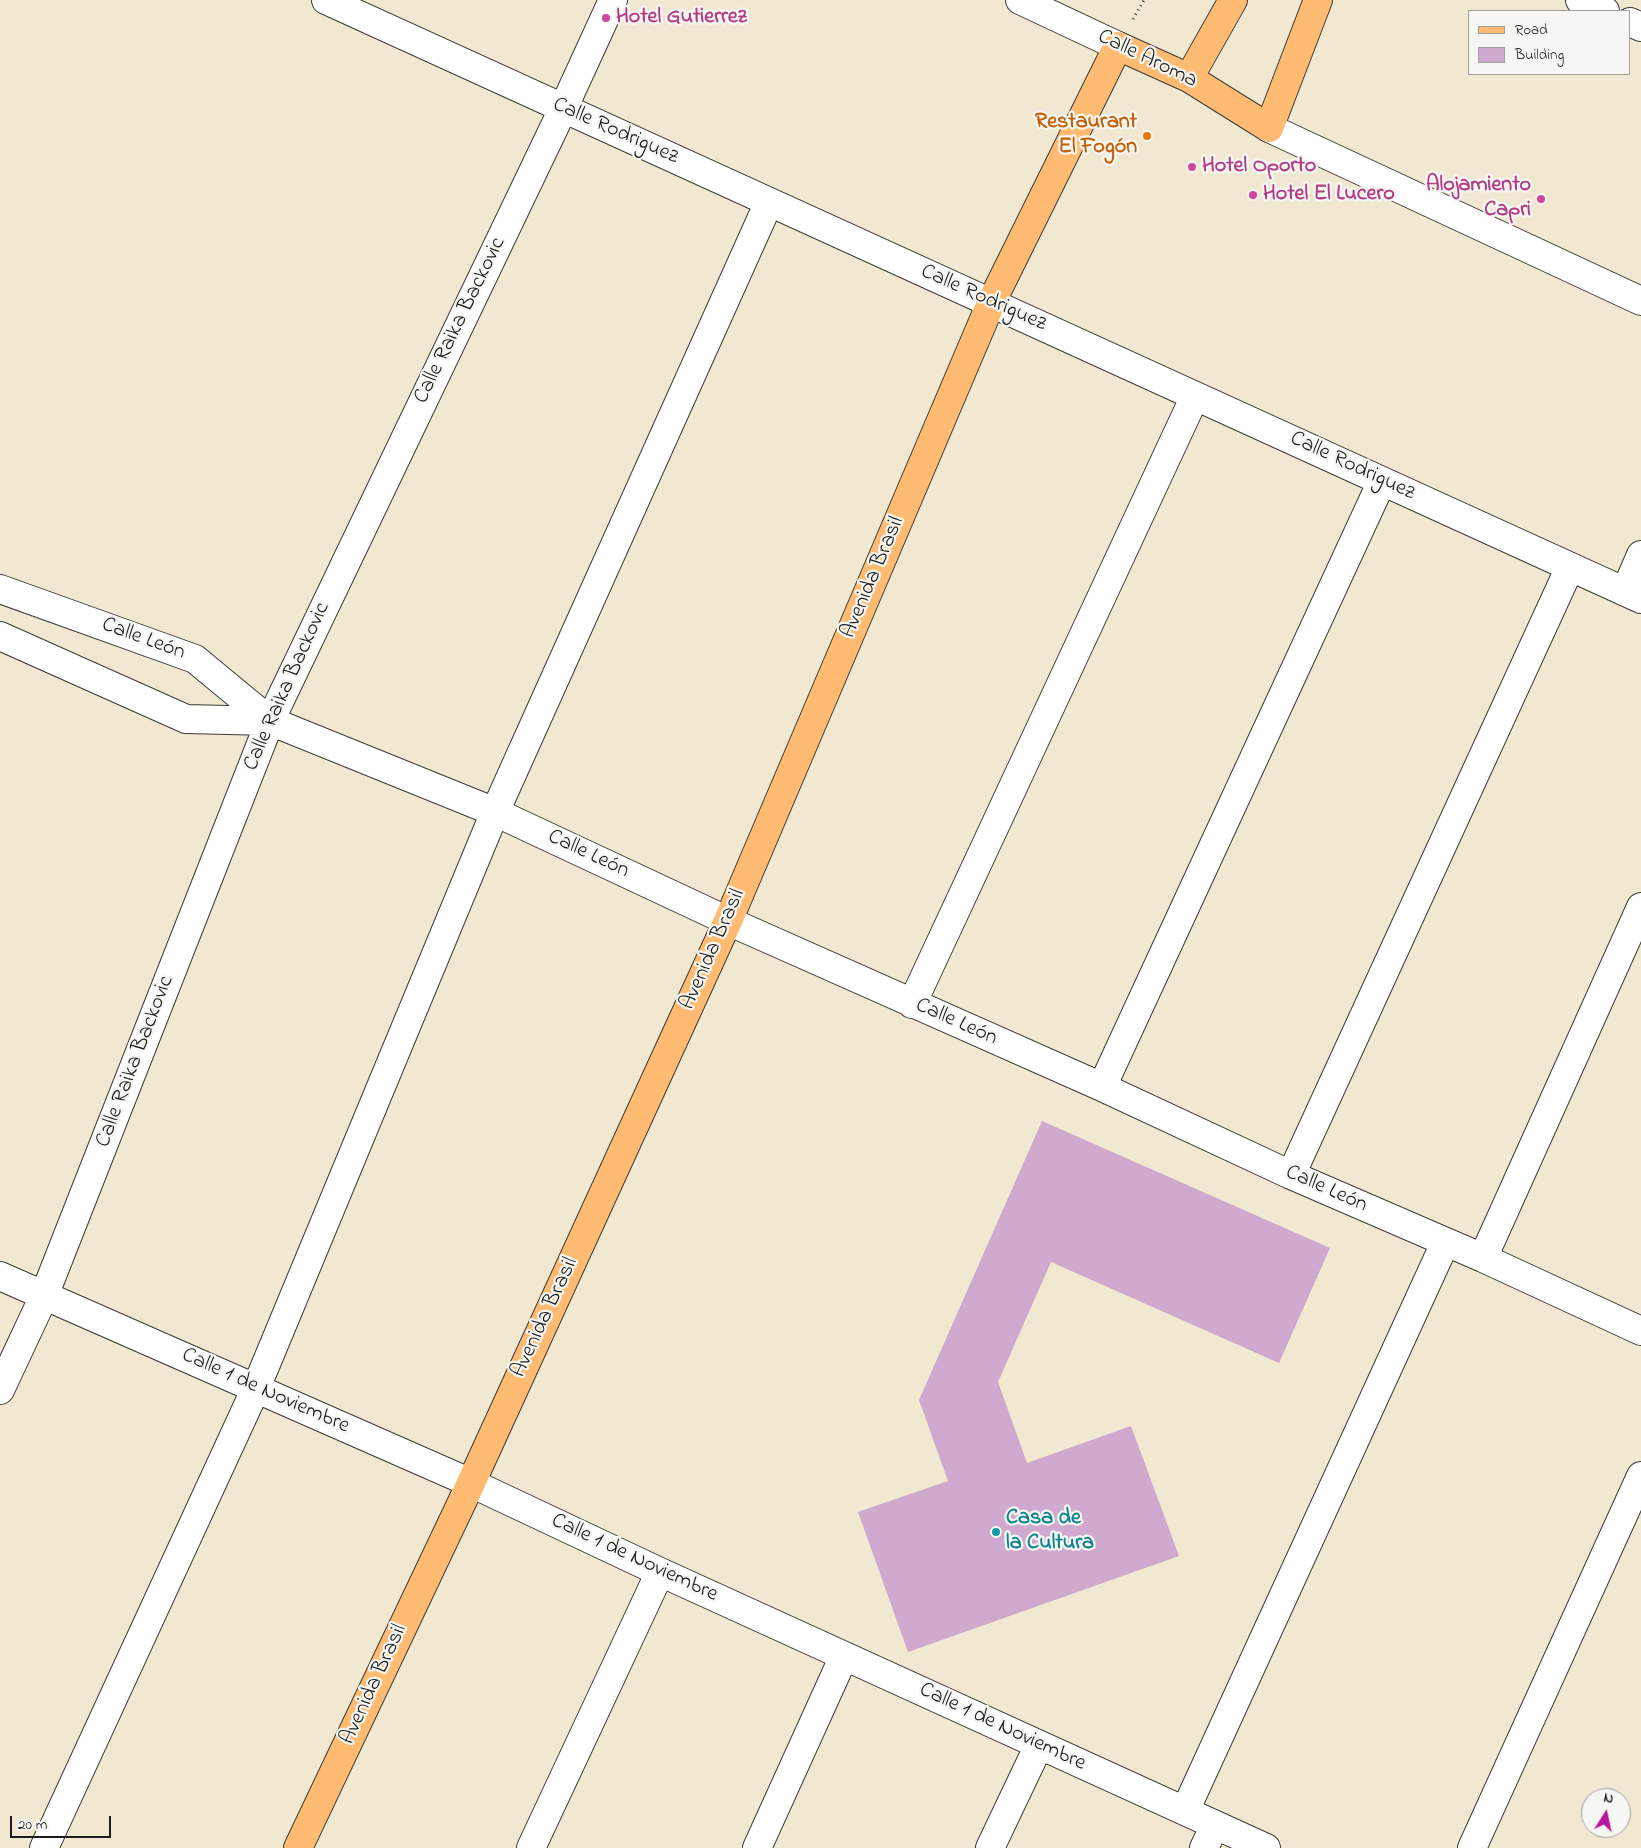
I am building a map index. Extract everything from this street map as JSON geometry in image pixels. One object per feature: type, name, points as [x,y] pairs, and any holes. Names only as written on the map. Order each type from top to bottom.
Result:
[{"type":"main road","points":[[1189,78],[1233,0]]},
{"type":"main road","points":[[1269,128],[1318,0]]},
{"type":"main road","name":"Calle Aroma","points":[[1118,46],[1189,78],[1269,128]]},
{"type":"main road","name":"Avenida Brasil","points":[[298,1848],[470,1483],[728,921],[991,303],[1118,46]]},
{"type":"street","name":"Calle Rodriguez","points":[[326,0],[1633,595]]},
{"type":"street","name":"Calle Raika Backovic","points":[[0,1390],[44,1296],[270,721],[563,109],[613,0]]},
{"type":"street","name":"Calle Aroma","points":[[1020,0],[1118,46]]},
{"type":"street","points":[[1580,0],[1603,10]]},
{"type":"street","points":[[1269,128],[1641,301]]},
{"type":"street","points":[[44,1848],[256,1388],[495,812],[768,202]]},
{"type":"street","points":[[912,1004],[1195,396]]},
{"type":"street","points":[[1102,1087],[1382,481]]},
{"type":"street","points":[[1633,595],[1641,555]]},
{"type":"street","points":[[1291,1175],[1570,566]]},
{"type":"street","name":"Calle León","points":[[0,589],[195,659],[270,721],[495,812],[728,921],[1102,1087],[1291,1175],[1483,1258],[1641,1331]]},
{"type":"street","name":"Calle León","points":[[0,636],[186,719],[270,721]]},
{"type":"street","points":[[1483,1258],[1641,907]]},
{"type":"street","points":[[1185,1811],[1445,1243]]},
{"type":"street","name":"Calle 1 de Noviembre","points":[[0,1276],[470,1483],[660,1572],[1185,1811],[1210,1836],[1266,1848]]},
{"type":"street","points":[[1472,1848],[1641,1476]]},
{"type":"street","points":[[531,1848],[660,1572]]},
{"type":"street","points":[[757,1848],[844,1656]]},
{"type":"street","points":[[990,1848],[1039,1745]]},
{"type":"building","points":[[1042,1121],[1330,1248],[1279,1363],[1051,1262],[998,1382],[1027,1463],[1131,1426],[1179,1556],[908,1652],[858,1512],[948,1481],[919,1400]]},
{"type":"place","name":"Hotel Gutierrez","points":[[606,18]]},
{"type":"place","name":"Restaurant El Fogón","points":[[1147,136]]},
{"type":"place","name":"Hotel Oporto","points":[[1192,167]]},
{"type":"place","name":"Hotel El Lucero","points":[[1253,195]]},
{"type":"place","name":"Alojamiento Capri","points":[[1541,199]]},
{"type":"place","name":"Casa de la Cultura","points":[[996,1532]]}]
